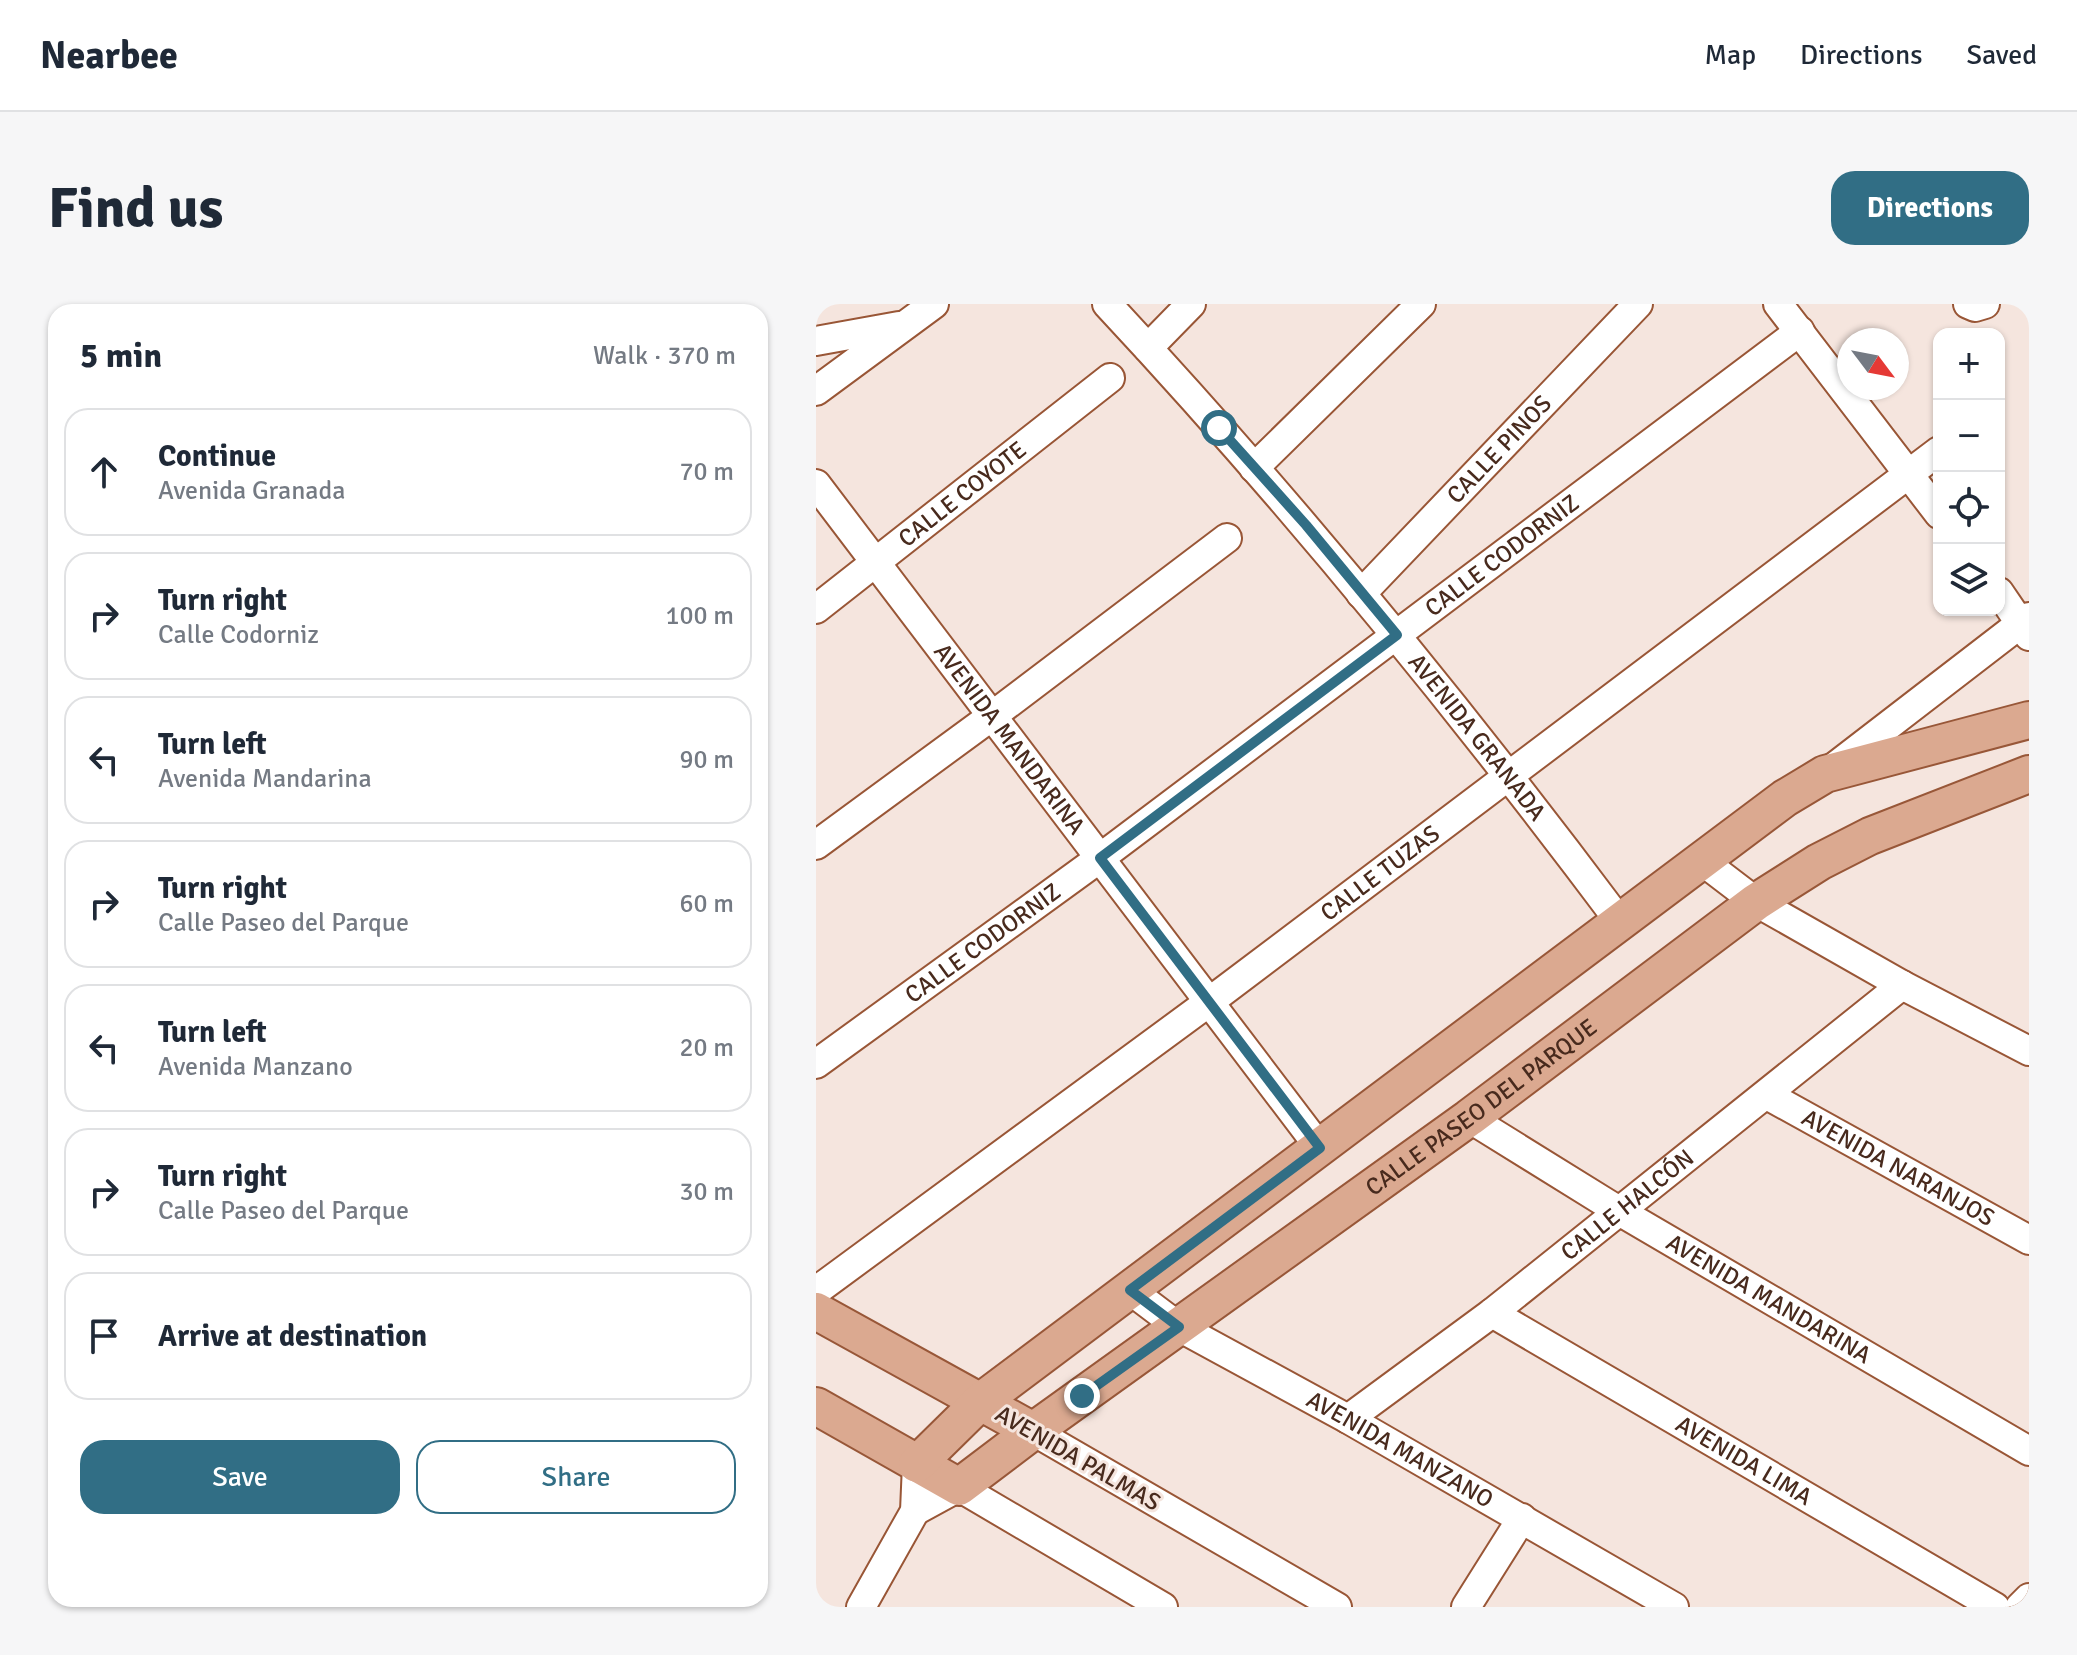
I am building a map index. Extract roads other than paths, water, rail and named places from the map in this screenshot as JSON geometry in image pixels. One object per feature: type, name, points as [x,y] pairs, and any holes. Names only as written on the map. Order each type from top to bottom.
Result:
[{"type":"main road","points":[[917,1464],[980,1402],[1785,798],[1825,774],[2029,720]]},
{"type":"main road","name":"CALLE PASEO DEL PARQUE","points":[[959,1487],[1469,1118],[1756,902],[1819,862],[1870,836],[2029,774]]},
{"type":"main road","name":"AVENIDA PALMAS","points":[[816,1311],[1033,1431]]},
{"type":"main road","points":[[816,1406],[959,1487]]},
{"type":"street","points":[[816,391],[934,304]]},
{"type":"street","name":"AVENIDA GRANADA","points":[[1107,304],[1306,525],[1510,775],[1620,922]]},
{"type":"street","points":[[1148,348],[1191,304]]},
{"type":"street","points":[[1254,468],[1421,304]]},
{"type":"street","name":"CALLE PINOS","points":[[1361,594],[1638,304]]},
{"type":"street","points":[[1778,304],[1933,506]]},
{"type":"street","points":[[1968,304],[1975,307],[1985,304]]},
{"type":"street","points":[[816,341],[908,324]]},
{"type":"street","name":"CALLE CODORNIZ","points":[[816,1064],[1100,858],[1800,331]]},
{"type":"street","name":"CALLE COYOTE","points":[[816,609],[1110,378]]},
{"type":"street","name":"CALLE TUZAS","points":[[816,1291],[1209,1002],[1933,455]]},
{"type":"street","name":"AVENIDA MANDARINA","points":[[816,484],[1320,1148]]},
{"type":"street","points":[[816,845],[1227,538]]},
{"type":"street","points":[[1825,774],[2027,625],[2005,599]]},
{"type":"street","points":[[1701,860],[1756,902],[1902,985],[2029,1051]]},
{"type":"street","name":"CALLE HALCÓN","points":[[1348,1419],[1492,1313],[1902,985]]},
{"type":"street","name":"AVENIDA NARANJOS","points":[[1767,1095],[2029,1240]]},
{"type":"street","name":"AVENIDA MANDARINA","points":[[1469,1118],[1619,1211],[2029,1451]]},
{"type":"street","name":"AVENIDA MANZANO","points":[[1130,1290],[1179,1327],[1348,1419],[1674,1607]]},
{"type":"street","name":"AVENIDA LIMA","points":[[1492,1313],[1995,1607]]},
{"type":"street","name":"AVENIDA PALMAS","points":[[1033,1431],[1337,1607]]},
{"type":"street","points":[[861,1607],[915,1511],[917,1464]]},
{"type":"street","points":[[915,1511],[959,1487],[1163,1607]]},
{"type":"street","points":[[1466,1607],[1522,1518]]},
{"type":"street","points":[[2020,1607],[2029,1598]]}]
